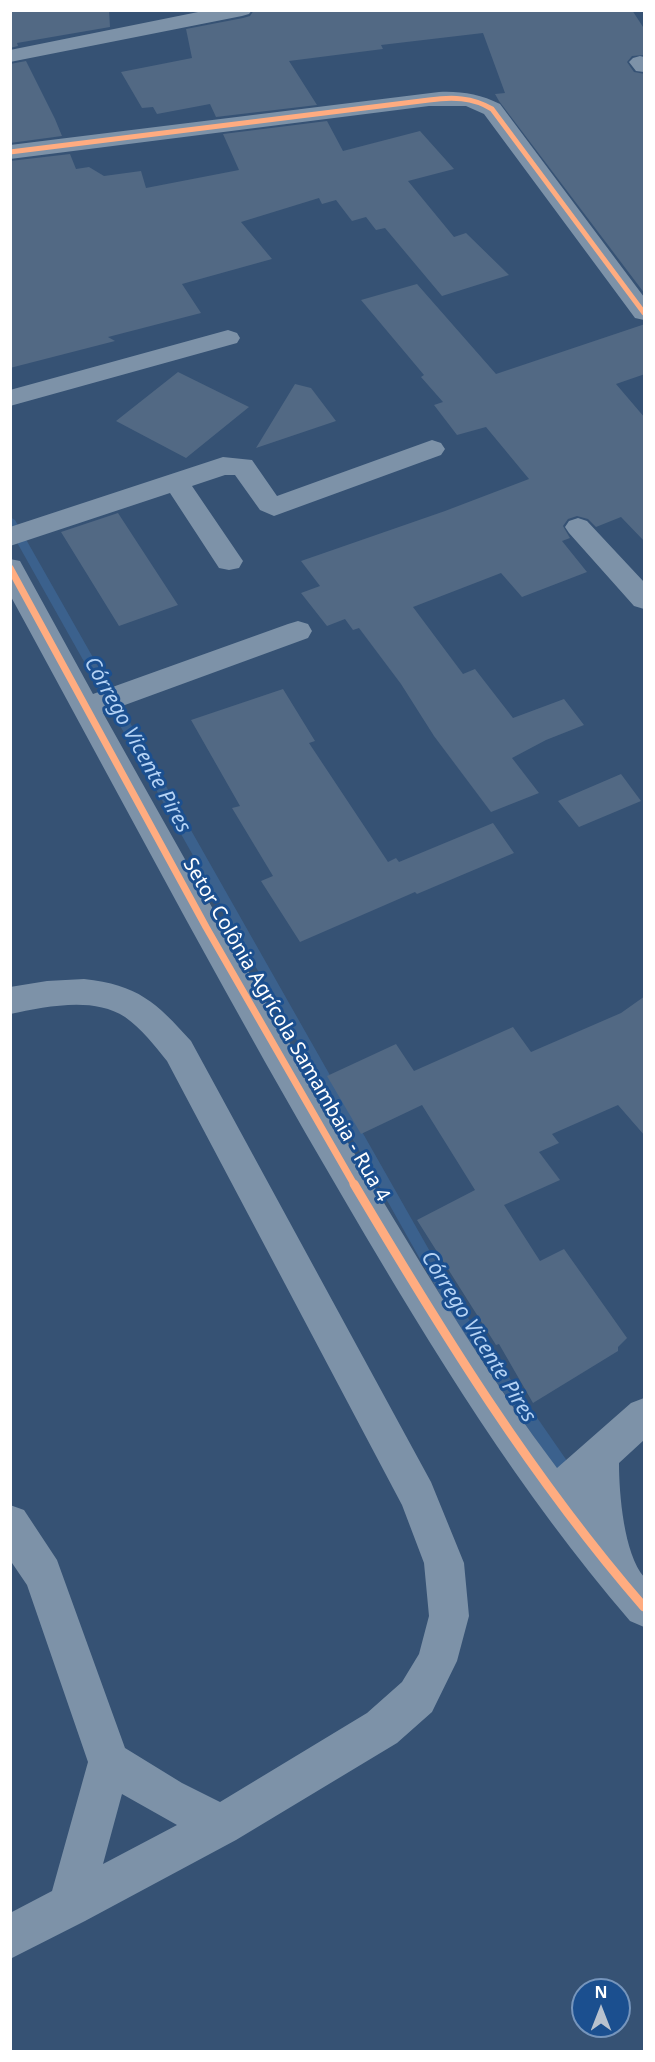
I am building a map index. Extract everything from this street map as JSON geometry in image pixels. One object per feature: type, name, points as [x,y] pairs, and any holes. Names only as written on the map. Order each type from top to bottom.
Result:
[{"type":"street","points":[[10,56],[242,10]]},
{"type":"street","points":[[10,152],[453,97],[471,99],[484,103],[492,109],[645,313]]},
{"type":"street","points":[[10,398],[228,338]]},
{"type":"street","points":[[10,537],[223,466],[243,466],[269,504],[274,507],[432,450]]},
{"type":"street","points":[[176,482],[229,561]]},
{"type":"street","points":[[578,527],[645,599]]},
{"type":"street","name":"Setor Colônia Agrícola Samambaia - Rua 4","points":[[10,568],[311,1114],[433,1318],[553,1497],[645,1606]]},
{"type":"street","points":[[86,708],[298,631]]},
{"type":"street","points":[[10,1001],[49,992],[89,991],[97,993],[123,1001],[151,1018],[179,1052],[417,1496],[444,1563],[449,1616],[437,1661],[417,1697],[382,1728],[221,1825],[10,1937]]},
{"type":"street","points":[[553,1497],[645,1416]]},
{"type":"street","points":[[600,1456],[600,1499],[618,1574]]},
{"type":"street","points":[[10,1524],[43,1574],[109,1762],[70,1906]]},
{"type":"street","points":[[109,1762],[167,1798],[221,1825]]},
{"type":"building","points":[[10,10],[109,10],[110,27],[17,43],[18,46],[10,48]]},
{"type":"building","points":[[254,10],[632,10],[645,30],[645,55],[632,56],[627,62],[634,72],[645,74],[645,294],[499,101],[495,94],[505,93],[483,33],[381,45],[383,49],[289,61],[317,105],[216,117],[210,104],[157,114],[153,107],[142,108],[121,72],[192,58],[186,29],[243,18],[250,16]]},
{"type":"building","points":[[26,61],[62,136],[10,143],[10,64]]},
{"type":"building","points":[[327,121],[343,151],[420,131],[454,169],[408,181],[454,237],[466,233],[509,275],[442,296],[385,228],[376,230],[366,217],[352,221],[336,200],[322,204],[319,198],[241,222],[272,259],[182,284],[201,313],[108,337],[115,341],[10,368],[10,161],[70,154],[76,169],[89,167],[104,176],[141,171],[146,188],[239,170],[223,134]]},
{"type":"building","points":[[417,284],[496,374],[645,324],[645,374],[616,384],[645,418],[645,542],[621,517],[596,527],[588,519],[577,516],[568,519],[563,526],[570,538],[562,541],[587,572],[522,597],[501,573],[413,607],[463,674],[475,669],[513,718],[564,699],[584,725],[546,740],[512,758],[539,793],[491,812],[434,736],[401,684],[359,628],[353,630],[345,619],[327,626],[301,593],[320,586],[301,561],[529,479],[486,427],[457,435],[434,405],[443,402],[421,377],[424,375],[361,300]]},
{"type":"building","points":[[178,372],[249,407],[186,458],[116,421]]},
{"type":"building","points":[[295,384],[311,388],[336,421],[256,448]]},
{"type":"building","points":[[118,513],[178,605],[119,626],[61,532]]},
{"type":"building","points":[[283,689],[315,741],[309,743],[388,862],[396,858],[399,862],[493,823],[514,853],[417,894],[415,892],[300,942],[261,881],[273,876],[232,808],[240,806],[191,720]]},
{"type":"building","points":[[621,774],[641,801],[579,827],[558,801]]},
{"type":"building","points":[[645,996],[645,1136],[618,1105],[552,1134],[559,1143],[539,1152],[560,1180],[504,1205],[540,1261],[564,1249],[627,1338],[618,1347],[618,1351],[533,1403],[499,1344],[496,1345],[417,1220],[475,1190],[422,1105],[361,1134],[327,1076],[396,1044],[414,1071],[513,1027],[531,1052],[621,1013]]},
{"type":"waterway","name":"Córrego Vicente Pires","points":[[10,520],[461,1319],[569,1476]]},
{"type":"cycle path","points":[[10,152],[429,100],[457,98],[475,101],[492,109],[644,313]]},
{"type":"cycle path","points":[[10,568],[248,1002],[333,1150],[437,1323],[534,1470],[569,1517],[644,1607]]}]
